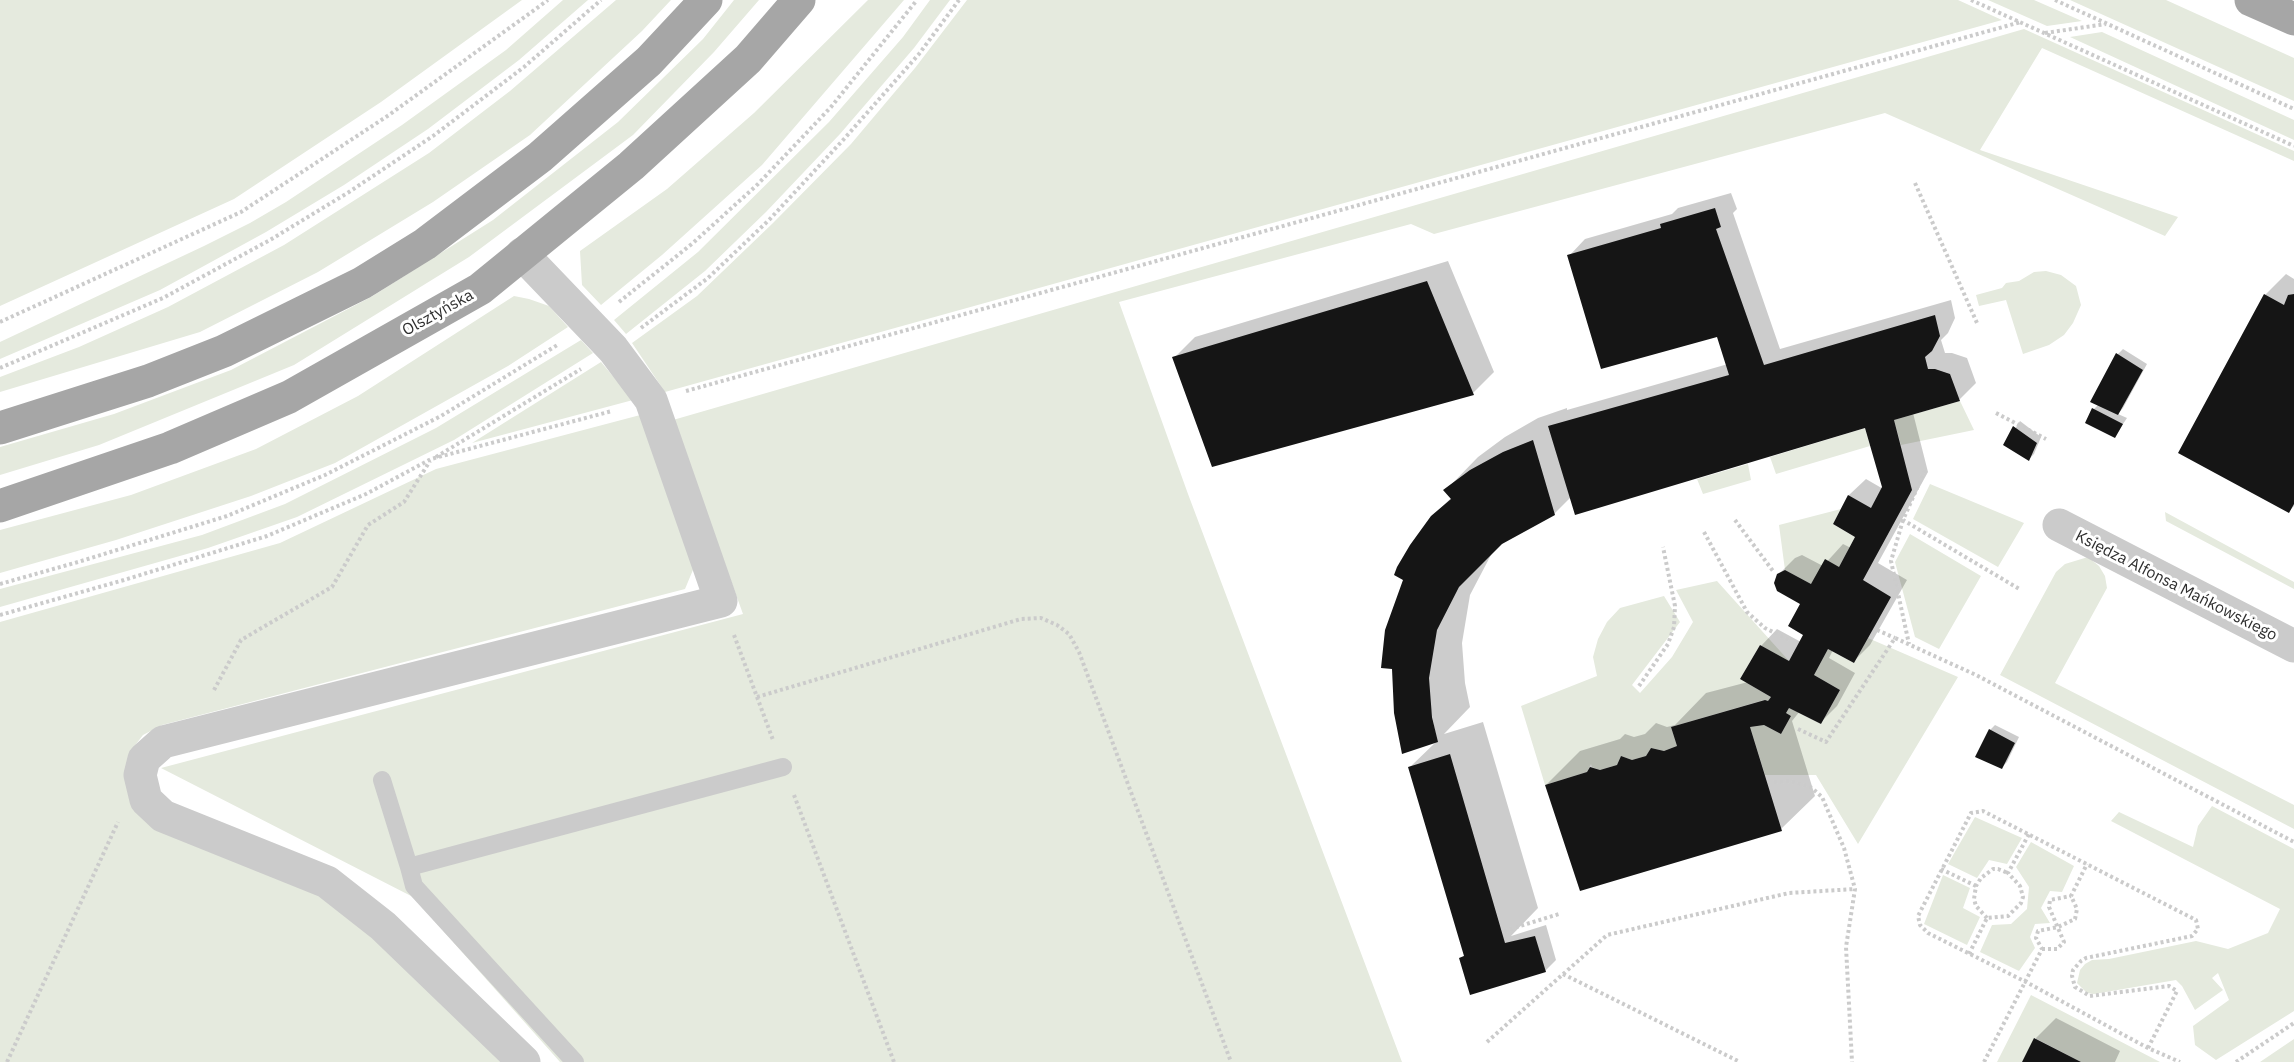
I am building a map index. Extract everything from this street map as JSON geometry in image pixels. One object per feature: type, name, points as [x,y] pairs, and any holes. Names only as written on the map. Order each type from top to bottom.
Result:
[{"type":"main road","points":[[0,428],[148,381],[291,319],[362,283],[425,244],[540,157],[649,61],[706,0]]},
{"type":"main road","name":"Olsztyńska","points":[[0,506],[170,448],[289,397],[480,289],[631,166],[740,67],[799,0]]},
{"type":"main road","points":[[2251,0],[2294,19]]},
{"type":"street","points":[[522,254],[613,349],[651,400],[721,601],[163,742],[144,759],[140,775],[147,800],[164,816],[327,882],[383,926],[524,1062]]},
{"type":"street","name":"Księdza Alfonsa Mańkowskiego","points":[[2059,525],[2294,646]]},
{"type":"lane","points":[[409,867],[783,766]]},
{"type":"lane","points":[[382,780],[414,886],[575,1062]]},
{"type":"path","points":[[0,322],[241,212],[389,115],[548,0]]},
{"type":"path","points":[[0,368],[163,298],[270,240],[349,192],[433,136],[524,67],[601,0]]},
{"type":"path","points":[[0,584],[227,516],[325,475],[441,416],[534,361],[633,293],[758,184],[831,107],[917,0]]},
{"type":"path","points":[[0,615],[267,537],[366,494],[431,459],[613,349],[708,278],[770,219],[919,54],[959,0]]},
{"type":"path","points":[[1971,0],[2294,146]]},
{"type":"path","points":[[2055,0],[2294,109]]},
{"type":"path","points":[[190,735],[241,640],[332,587],[368,525],[404,502],[431,459],[2020,22]]},
{"type":"path","points":[[2045,33],[2106,24]]},
{"type":"path","points":[[1916,183],[1977,323]]},
{"type":"path","points":[[1996,413],[2046,439]]},
{"type":"path","points":[[1909,645],[1891,561],[1903,520],[1925,470]]},
{"type":"path","points":[[1735,520],[1773,571]]},
{"type":"path","points":[[1903,520],[2021,590]]},
{"type":"path","points":[[1704,532],[1747,612],[1765,628],[1791,641]]},
{"type":"path","points":[[1639,686],[1668,644],[1674,627],[1675,606],[1663,547]]},
{"type":"path","points":[[721,601],[894,1062]]},
{"type":"path","points":[[757,697],[1021,619],[1041,618],[1057,625],[1068,634],[1079,652],[1231,1062]]},
{"type":"path","points":[[1877,630],[1976,675],[2294,842]]},
{"type":"path","points":[[1798,729],[1826,742],[1895,638]]},
{"type":"path","points":[[7,1062],[140,775]]},
{"type":"path","points":[[1774,782],[1789,782],[1812,788],[1822,798],[1844,848],[1855,889],[1846,947],[1852,1062]]},
{"type":"path","points":[[2148,1048],[2177,991],[2169,986],[2090,996],[2075,987],[2073,970],[2081,960],[2086,958],[2192,936],[2198,929],[2198,922],[1983,811],[1975,811],[1967,817],[1918,916],[1918,921],[1928,933],[2148,1048],[2180,1062]]},
{"type":"path","points":[[2008,873],[2029,834]]},
{"type":"path","points":[[2071,896],[2088,864]]},
{"type":"path","points":[[1941,869],[1976,886]]},
{"type":"path","points":[[1998,869],[2008,873],[2020,886],[2023,897],[2021,903],[2008,916],[1987,918],[1976,906],[1974,899],[1976,886],[1981,878],[1993,870],[1998,869]]},
{"type":"path","points":[[1486,1042],[1607,935],[1790,893],[1855,889]]},
{"type":"path","points":[[2042,949],[2036,938],[2038,931],[2071,923],[2076,918],[2077,909],[2071,896]]},
{"type":"path","points":[[2042,949],[2057,949],[2062,946],[2064,940],[2049,903],[2054,898],[2071,896]]},
{"type":"path","points":[[1504,931],[1559,914]]},
{"type":"path","points":[[1969,954],[1987,918]]},
{"type":"path","points":[[1984,1062],[2042,949]]},
{"type":"path","points":[[1563,974],[1738,1061]]},
{"type":"path","points":[[2236,1062],[2294,1023]]},
{"type":"shaded area","points":[[0,0],[522,0],[381,102],[234,199],[0,306]]},
{"type":"shaded area","points":[[563,0],[588,0],[519,60],[428,129],[344,185],[266,232],[160,290],[0,359],[0,342],[204,246],[286,202],[402,125],[506,50]]},
{"type":"shaded area","points":[[616,0],[671,0],[642,31],[530,135],[433,202],[318,272],[200,332],[0,392],[0,377],[79,347],[168,307],[284,245],[429,153],[510,91]]},
{"type":"shaded area","points":[[734,0],[759,0],[714,52],[633,135],[469,257],[294,365],[99,445],[0,475],[0,447],[114,414],[231,370],[371,297],[493,220],[618,122],[703,39]]},
{"type":"shaded area","points":[[868,0],[904,0],[762,165],[662,255],[601,305],[582,285],[580,251],[667,189],[754,113]]},
{"type":"shaded area","points":[[930,0],[950,0],[914,48],[840,134],[766,212],[705,271],[626,334],[614,320],[698,252],[829,122],[903,37]]},
{"type":"shaded area","points":[[967,0],[1958,0],[2002,20],[665,392],[632,343],[697,296],[851,144],[915,68]]},
{"type":"shaded area","points":[[1988,0],[2034,0],[2082,21],[2047,26]]},
{"type":"shaded area","points":[[2070,0],[2166,0],[2294,58],[2294,101]]},
{"type":"shaded area","points":[[2024,29],[2294,151],[2294,161],[2042,48],[1980,150],[2178,217],[2165,236],[1885,113],[1434,234],[1411,224],[1119,302],[1188,494],[1402,1062],[560,1062],[413,897],[161,768],[743,614],[673,420]]},
{"type":"shaded area","points":[[2102,32],[2294,120],[2294,140],[2070,37]]},
{"type":"shaded area","points":[[2046,271],[2061,275],[2076,286],[2081,305],[2073,323],[2064,335],[2049,345],[2023,354],[2006,300],[1979,306],[1976,295],[2002,288],[2006,283],[2019,281],[2034,272]]},
{"type":"shaded area","points":[[514,296],[549,306],[568,327],[508,366],[335,463],[251,496],[116,540],[0,573],[0,530],[131,495],[256,449],[358,396]]},
{"type":"shaded area","points":[[581,340],[593,353],[454,440],[297,517],[208,548],[0,607],[0,589],[202,535],[285,504],[436,428]]},
{"type":"shaded area","points":[[601,362],[633,400],[472,443]]},
{"type":"shaded area","points":[[1960,401],[1974,430],[1901,445],[1894,420]]},
{"type":"shaded area","points":[[644,414],[695,565],[685,589],[162,725],[143,735],[133,748],[126,782],[321,888],[508,1062],[0,1062],[0,622],[280,543],[436,469]]},
{"type":"shaded area","points":[[1865,428],[1870,446],[1776,474],[1770,457]]},
{"type":"shaded area","points":[[1748,464],[1751,480],[1703,494],[1697,479]]},
{"type":"shaded area","points":[[1930,484],[2024,523],[1998,567],[1913,519]]},
{"type":"shaded area","points":[[1841,509],[1833,524],[1855,537],[1839,567],[1811,584],[1785,570],[1779,525]]},
{"type":"shaded area","points":[[2165,512],[2294,582],[2294,589],[2166,521]]},
{"type":"shaded area","points":[[1910,534],[1981,576],[1939,649],[1915,637],[1895,562]]},
{"type":"shaded area","points":[[2088,557],[2099,566],[2105,576],[2107,588],[2055,683],[2294,805],[2294,829],[2000,675],[2056,572],[2065,564]]},
{"type":"shaded area","points":[[1717,581],[1789,661],[1760,645],[1740,679],[1771,697],[1768,701],[1764,700],[1671,727],[1677,746],[1664,751],[1651,748],[1646,756],[1632,760],[1621,756],[1617,765],[1600,770],[1592,767],[1591,764],[1587,772],[1545,785],[1521,706],[1597,676],[1593,657],[1598,639],[1607,622],[1620,608],[1664,596],[1680,622],[1632,685],[1640,693],[1672,657],[1693,622],[1676,590]]},
{"type":"shaded area","points":[[1868,638],[1958,677],[1858,844],[1816,775],[1765,775],[1750,727],[1764,725],[1781,734],[1791,716],[1786,713],[1789,708],[1821,724],[1840,690],[1814,675],[1828,649],[1854,663]]},
{"type":"shaded area","points":[[2212,806],[2294,849],[2294,1011],[2216,1060],[2195,1045],[2193,1026],[2229,1000],[2218,973],[2212,978],[2223,990],[2195,1010],[2182,986],[2176,980],[2094,994],[2087,993],[2077,983],[2080,970],[2092,960],[2109,959],[2196,941],[2228,949],[2268,933],[2280,909],[2111,821],[2119,812],[2193,847],[2198,826]]},
{"type":"shaded area","points":[[1975,817],[2022,838],[2007,864],[1989,860],[1977,878],[1948,864]]},
{"type":"shaded area","points":[[2031,842],[2074,866],[2062,892],[2050,891],[2041,908],[2050,923],[2035,924],[2030,937],[2035,948],[2019,971],[1980,952],[1992,925],[2011,924],[2027,909],[2029,887],[2016,867]]},
{"type":"shaded area","points":[[1943,875],[1970,888],[1963,908],[1980,917],[1967,945],[1924,924]]},
{"type":"shaded area","points":[[2031,995],[2160,1062],[2081,1062],[2035,1038],[2022,1062],[1997,1062]]},
{"type":"shaded area","points":[[2294,1039],[2294,1062],[2260,1062]]},
{"type":"building","points":[[1715,208],[1721,227],[1716,229],[1764,365],[1935,315],[1940,336],[1932,351],[1925,357],[1928,369],[1950,374],[1960,401],[1894,420],[1912,490],[1863,580],[1891,597],[1854,663],[1828,649],[1814,675],[1840,690],[1821,724],[1789,708],[1786,713],[1791,716],[1781,734],[1764,725],[1750,727],[1782,831],[1580,891],[1545,785],[1587,772],[1590,767],[1600,770],[1617,765],[1621,756],[1632,760],[1646,756],[1651,748],[1664,751],[1677,746],[1671,727],[1768,701],[1771,697],[1740,679],[1760,645],[1789,661],[1803,635],[1788,626],[1800,604],[1777,591],[1774,583],[1777,574],[1785,570],[1811,584],[1825,559],[1839,567],[1855,537],[1833,524],[1848,495],[1871,508],[1882,487],[1865,428],[1575,515],[1548,426],[1729,375],[1717,337],[1601,369],[1567,255],[1661,228],[1660,224]]},
{"type":"building","points":[[1427,281],[1474,395],[1212,467],[1172,357]]},
{"type":"building","points":[[2264,294],[2284,305],[2288,295],[2294,294],[2294,504],[2289,513],[2178,453]]},
{"type":"building","points":[[2116,353],[2143,370],[2118,415],[2090,402]]},
{"type":"building","points":[[2092,408],[2123,424],[2115,438],[2085,423]]},
{"type":"building","points":[[2013,426],[2037,443],[2029,461],[2003,445]]},
{"type":"building","points":[[1533,440],[1555,515],[1502,544],[1459,587],[1437,630],[1429,678],[1432,717],[1438,742],[1402,754],[1394,713],[1392,669],[1381,668],[1385,630],[1403,580],[1394,575],[1397,567],[1431,516],[1451,499],[1443,490],[1470,470],[1503,452]]},
{"type":"building","points":[[1989,729],[2015,743],[2002,769],[1975,757]]},
{"type":"building","points":[[1450,754],[1505,943],[1535,936],[1546,972],[1470,995],[1459,958],[1464,956],[1408,767]]},
{"type":"building","points":[[2034,1038],[2081,1062],[2022,1062]]}]
